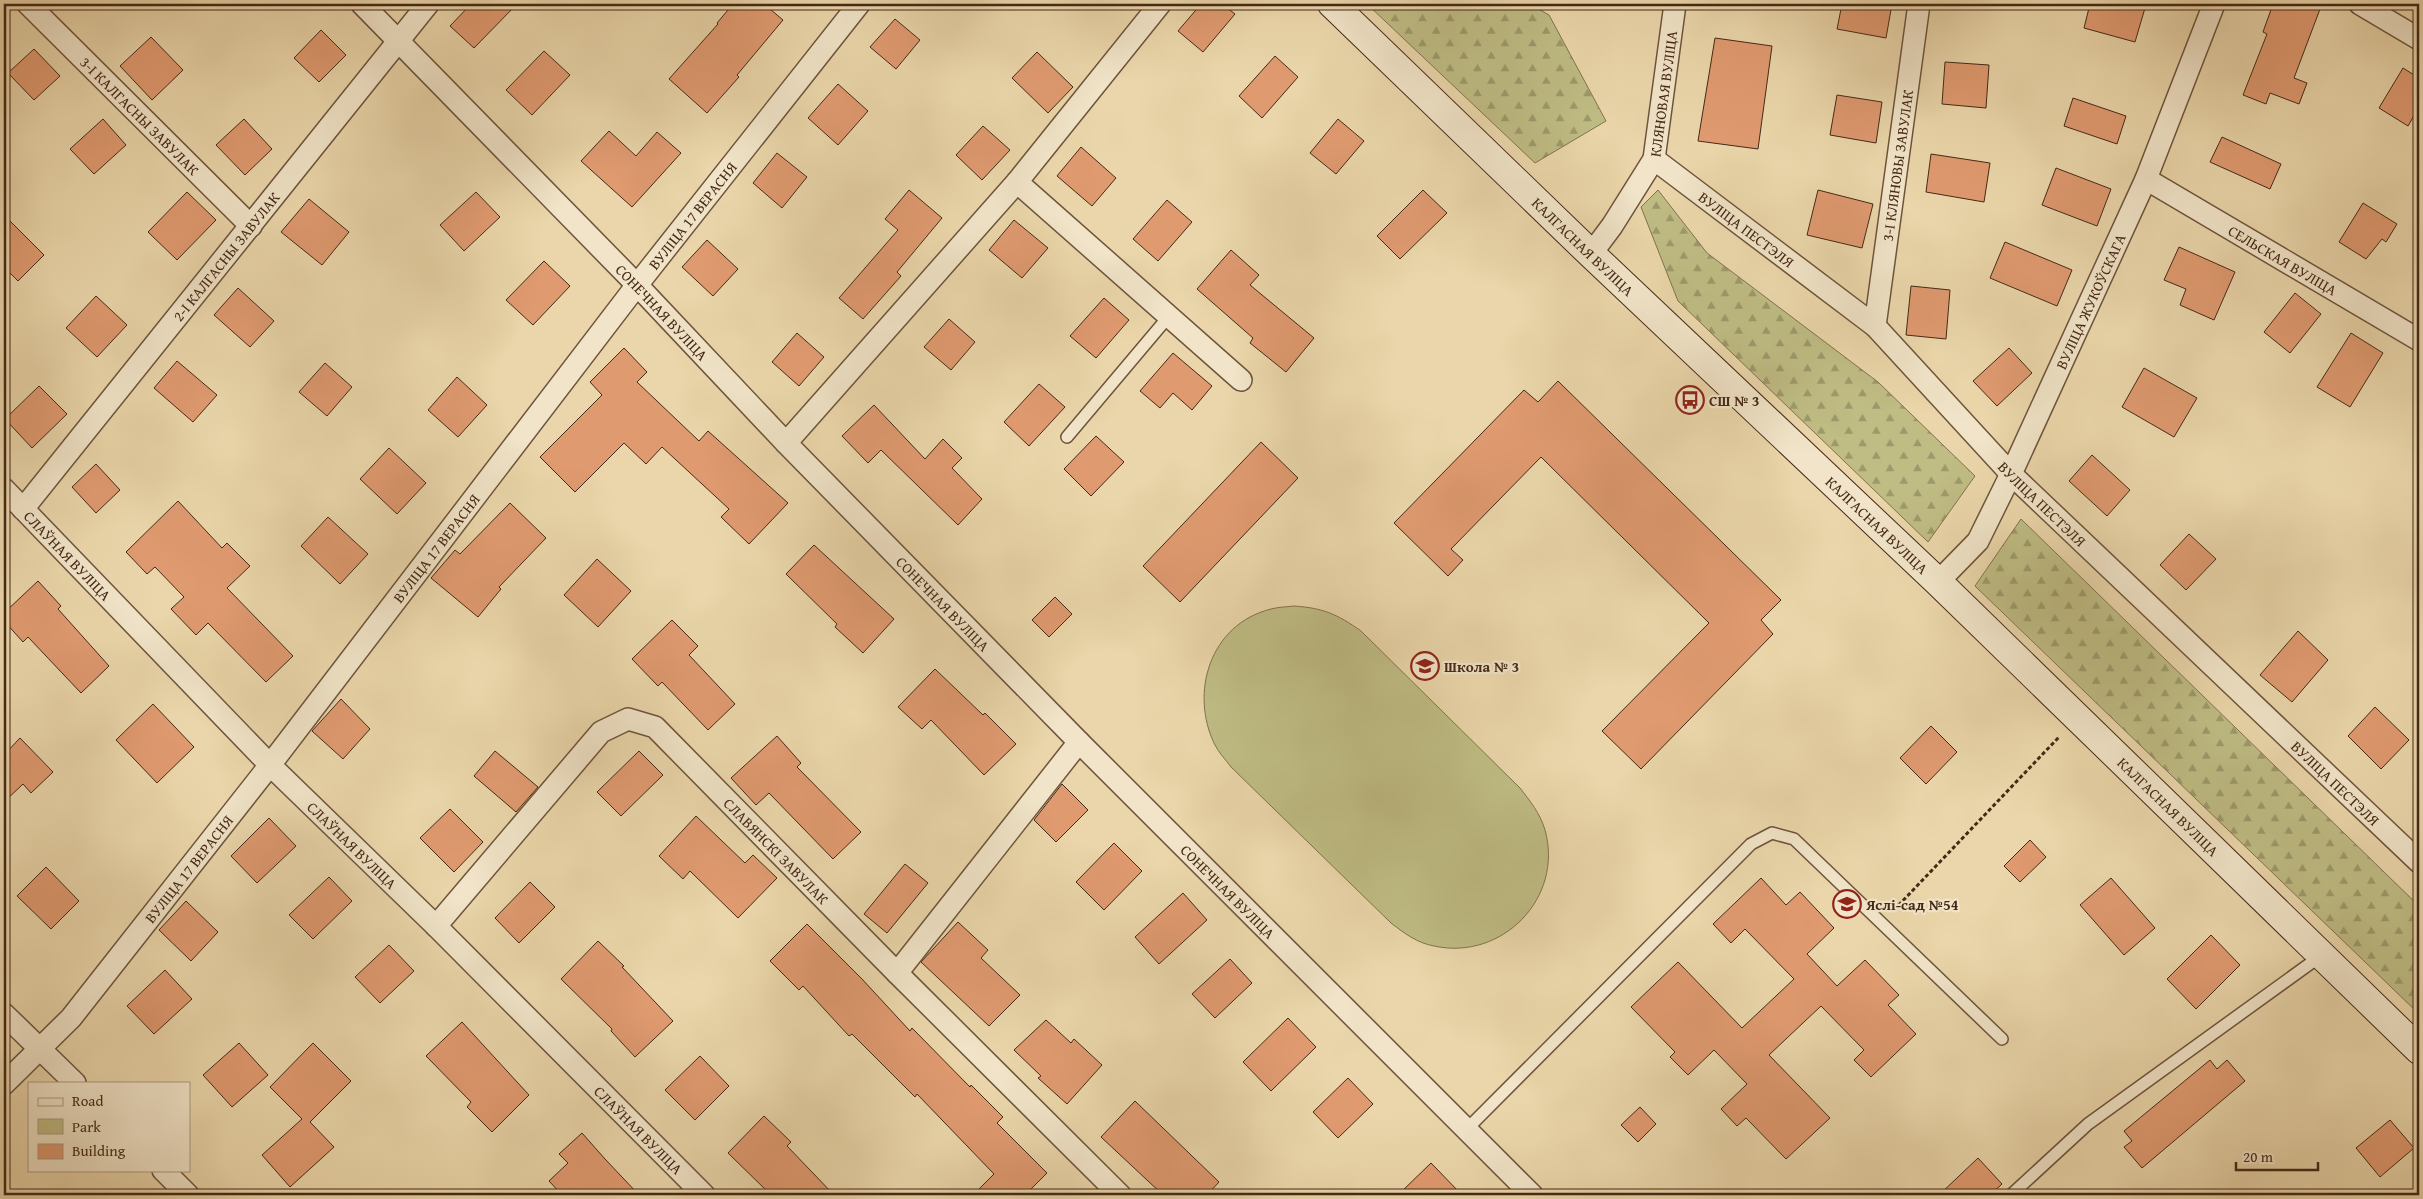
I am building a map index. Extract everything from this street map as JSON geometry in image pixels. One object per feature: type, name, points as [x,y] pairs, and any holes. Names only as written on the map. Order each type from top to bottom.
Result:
[{"type":"street","name":"3-І КАЛГАСНЫ ЗАВУЛАК","points":[[28,4],[251,226]]},
{"type":"street","name":"СОНЕЧНАЯ ВУЛІЦА","points":[[362,4],[637,285],[786,443],[1079,742],[1529,1194]]},
{"type":"street","name":"2-І КАЛГАСНЫ ЗАВУЛАК","points":[[23,508],[428,4]]},
{"type":"street","name":"ВУЛІЦА 17 ВЕРАСНЯ","points":[[4,1084],[71,1018],[270,765],[637,285],[859,4]]},
{"type":"street","points":[[786,443],[1016,182],[1160,4]]},
{"type":"street","name":"КАЛГАСНАЯ ВУЛІЦА","points":[[1332,4],[1591,254],[2078,716],[2419,1050]]},
{"type":"street","name":"3-І КЛЯНОВЫ ЗАВУЛАК","points":[[1875,326],[1919,4]]},
{"type":"street","name":"ВУЛІЦА ЖУКОЎСКАГА","points":[[1938,582],[1978,541],[2012,474],[2146,179],[2214,4]]},
{"type":"street","points":[[2360,4],[2419,39]]},
{"type":"street","name":"КЛЯНОВАЯ ВУЛІЦА","points":[[1591,254],[1612,226],[1654,159],[1670,7]]},
{"type":"street","name":"ВУЛІЦА ПЕСТЭЛЯ","points":[[1654,159],[1875,326],[2012,474],[2419,862]]},
{"type":"street","name":"СЕЛЬСКАЯ ВУЛІЦА","points":[[2146,179],[2419,340]]},
{"type":"street","points":[[1016,182],[1241,380]]},
{"type":"street","name":"СЛАЎНАЯ ВУЛІЦА","points":[[4,489],[270,765],[436,926],[704,1195]]},
{"type":"street","name":"СЛАВЯНСКІ ЗАВУЛАК","points":[[436,926],[602,732],[628,719],[655,727],[897,973],[1120,1195]]},
{"type":"street","points":[[897,973],[1079,742]]},
{"type":"street","points":[[4,1014],[74,1082]]},
{"type":"street","points":[[165,1172],[188,1195]]},
{"type":"lane","points":[[1067,437],[1169,316]]},
{"type":"lane","points":[[1466,1130],[1751,844],[1772,833],[1794,840],[2002,1039]]},
{"type":"lane","points":[[2011,1195],[2088,1124],[2322,955]]},
{"type":"path","points":[[1881,923],[2078,716]]},
{"type":"green space","points":[[1367,4],[1530,4],[1549,15],[1606,121],[1535,163]]},
{"type":"green space","points":[[1658,190],[1707,253],[1878,382],[1975,476],[1928,542],[1678,301],[1641,207]]},
{"type":"green space","points":[[2021,519],[2419,906],[2419,1014],[1975,586]]},
{"type":"green space","points":[[1279,607],[1313,608],[1329,613],[1361,631],[1520,788],[1534,808],[1545,830],[1548,855],[1545,879],[1536,901],[1522,919],[1504,934],[1483,944],[1459,948],[1428,945],[1406,934],[1391,923],[1231,767],[1215,745],[1207,725],[1204,704],[1205,683],[1210,663],[1220,645],[1233,629],[1250,617]]},
{"type":"building","points":[[471,4],[517,4],[474,48],[450,26]]},
{"type":"building","points":[[733,4],[764,4],[783,20],[737,75],[739,77],[707,113],[669,79],[718,24]]},
{"type":"building","points":[[1201,4],[1222,4],[1235,14],[1203,52],[1178,31]]},
{"type":"building","points":[[1842,4],[1892,4],[1886,38],[1837,29]]},
{"type":"building","points":[[2090,4],[2129,4],[2145,8],[2135,42],[2084,28]]},
{"type":"building","points":[[2273,4],[2307,4],[2320,9],[2294,78],[2307,83],[2299,104],[2270,93],[2266,104],[2243,95],[2267,34],[2263,32]]},
{"type":"building","points":[[895,19],[920,40],[896,69],[870,47]]},
{"type":"building","points":[[321,30],[346,55],[319,82],[294,58]]},
{"type":"building","points":[[151,37],[183,70],[152,100],[120,66]]},
{"type":"building","points":[[1715,38],[1772,46],[1758,149],[1698,141]]},
{"type":"building","points":[[34,49],[60,76],[34,100],[8,73]]},
{"type":"building","points":[[544,51],[570,75],[532,115],[506,90]]},
{"type":"building","points":[[1037,52],[1073,87],[1048,113],[1012,78]]},
{"type":"building","points":[[1275,56],[1298,77],[1262,118],[1239,96]]},
{"type":"building","points":[[1945,62],[1989,65],[1986,108],[1942,104]]},
{"type":"building","points":[[2403,68],[2419,78],[2419,107],[2408,126],[2379,108]]},
{"type":"building","points":[[838,84],[868,111],[838,145],[808,118]]},
{"type":"building","points":[[1837,95],[1882,102],[1876,143],[1830,135]]},
{"type":"building","points":[[2073,98],[2126,116],[2117,144],[2064,126]]},
{"type":"building","points":[[103,119],[126,145],[94,174],[70,149]]},
{"type":"building","points":[[244,119],[272,149],[245,175],[216,145]]},
{"type":"building","points":[[1338,119],[1364,141],[1336,174],[1310,153]]},
{"type":"building","points":[[983,126],[1010,150],[982,180],[956,155]]},
{"type":"building","points":[[609,131],[636,156],[657,132],[681,153],[632,207],[581,161]]},
{"type":"building","points":[[2222,137],[2281,164],[2270,189],[2210,162]]},
{"type":"building","points":[[1081,147],[1116,178],[1092,206],[1057,176]]},
{"type":"building","points":[[777,153],[807,177],[782,208],[753,183]]},
{"type":"building","points":[[1931,154],[1990,163],[1984,202],[1926,192]]},
{"type":"building","points":[[2056,168],[2111,189],[2097,226],[2042,205]]},
{"type":"building","points":[[909,190],[942,218],[897,272],[901,276],[863,319],[839,298],[898,230],[885,219]]},
{"type":"building","points":[[1423,190],[1447,213],[1400,259],[1377,236]]},
{"type":"building","points":[[1818,190],[1873,204],[1862,248],[1807,235]]},
{"type":"building","points":[[187,192],[216,220],[177,260],[148,232]]},
{"type":"building","points":[[476,192],[500,217],[464,251],[440,225]]},
{"type":"building","points":[[309,199],[349,232],[322,265],[281,232]]},
{"type":"building","points":[[1167,200],[1192,222],[1158,261],[1133,239]]},
{"type":"building","points":[[2363,203],[2397,224],[2386,242],[2382,239],[2366,259],[2339,242]]},
{"type":"building","points":[[4,215],[44,255],[18,281],[4,267]]},
{"type":"building","points":[[1014,220],[1048,248],[1022,278],[989,250]]},
{"type":"building","points":[[707,240],[738,269],[713,296],[682,267]]},
{"type":"building","points":[[2005,242],[2072,270],[2057,306],[1990,278]]},
{"type":"building","points":[[2179,247],[2235,272],[2214,320],[2180,305],[2186,289],[2164,280]]},
{"type":"building","points":[[1231,250],[1259,275],[1250,285],[1314,338],[1286,372],[1250,343],[1253,338],[1197,289]]},
{"type":"building","points":[[544,261],[570,286],[533,325],[506,300]]},
{"type":"building","points":[[1911,286],[1950,290],[1946,339],[1906,335]]},
{"type":"building","points":[[238,288],[274,321],[250,347],[214,315]]},
{"type":"building","points":[[2295,293],[2321,314],[2290,353],[2264,332]]},
{"type":"building","points":[[96,296],[127,325],[97,357],[66,328]]},
{"type":"building","points":[[1104,298],[1129,320],[1096,358],[1070,336]]},
{"type":"building","points":[[949,319],[975,342],[951,370],[924,347]]},
{"type":"building","points":[[797,333],[824,357],[799,386],[772,362]]},
{"type":"building","points":[[2351,333],[2383,353],[2350,407],[2317,387]]},
{"type":"building","points":[[624,348],[647,372],[637,382],[699,441],[708,431],[788,503],[749,544],[721,517],[729,509],[662,447],[646,464],[624,443],[575,492],[540,457],[602,395],[590,382]]},
{"type":"building","points":[[2009,348],[2032,373],[1997,406],[1973,381]]},
{"type":"building","points":[[1173,353],[1212,386],[1192,410],[1173,393],[1160,408],[1140,391]]},
{"type":"building","points":[[177,361],[217,395],[193,422],[154,388]]},
{"type":"building","points":[[325,363],[352,387],[327,416],[299,392]]},
{"type":"building","points":[[2144,368],[2197,398],[2174,437],[2122,407]]},
{"type":"building","points":[[457,377],[487,405],[458,437],[428,410]]},
{"type":"building","points":[[1558,381],[1781,600],[1761,620],[1773,634],[1641,769],[1602,731],[1709,623],[1541,457],[1451,549],[1463,560],[1448,576],[1394,523],[1524,390],[1538,402]]},
{"type":"building","points":[[1039,384],[1065,407],[1029,446],[1004,422]]},
{"type":"building","points":[[39,386],[67,414],[32,448],[5,419]]},
{"type":"building","points":[[874,405],[925,459],[943,439],[962,458],[952,468],[982,499],[958,525],[881,450],[868,463],[842,436]]},
{"type":"building","points":[[1096,436],[1124,462],[1091,496],[1064,469]]},
{"type":"building","points":[[1261,442],[1298,478],[1180,602],[1143,566]]},
{"type":"building","points":[[389,448],[426,483],[397,514],[360,479]]},
{"type":"building","points":[[2092,455],[2130,490],[2107,516],[2069,481]]},
{"type":"building","points":[[96,464],[120,490],[96,513],[72,487]]},
{"type":"building","points":[[178,501],[222,548],[227,543],[250,566],[227,588],[293,656],[266,682],[208,623],[196,635],[171,609],[184,597],[155,567],[147,574],[126,552]]},
{"type":"building","points":[[510,503],[546,538],[499,587],[501,589],[478,617],[431,578],[455,550],[460,554]]},
{"type":"building","points":[[328,517],[368,554],[340,584],[301,546]]},
{"type":"building","points":[[2189,534],[2216,559],[2186,590],[2160,565]]},
{"type":"building","points":[[814,545],[894,619],[863,653],[835,627],[837,624],[786,574]]},
{"type":"building","points":[[597,559],[631,591],[598,627],[564,595]]},
{"type":"building","points":[[38,581],[61,606],[58,609],[109,666],[81,693],[28,637],[23,642],[4,621],[4,613]]},
{"type":"building","points":[[1055,597],[1072,614],[1049,637],[1032,620]]},
{"type":"building","points":[[672,620],[698,646],[689,655],[735,704],[708,730],[662,682],[658,686],[632,659]]},
{"type":"building","points":[[2298,631],[2328,660],[2292,702],[2260,675]]},
{"type":"building","points":[[935,669],[983,715],[985,713],[1016,744],[984,775],[931,720],[922,729],[898,707]]},
{"type":"building","points":[[341,699],[370,729],[343,759],[312,731]]},
{"type":"building","points":[[153,704],[194,747],[157,783],[116,740]]},
{"type":"building","points":[[2375,707],[2409,740],[2381,769],[2348,736]]},
{"type":"building","points":[[1931,726],[1957,752],[1926,784],[1900,758]]},
{"type":"building","points":[[777,736],[801,763],[797,767],[861,832],[833,859],[769,793],[756,805],[731,778]]},
{"type":"building","points":[[20,738],[53,772],[31,793],[23,784],[4,802],[4,755]]},
{"type":"building","points":[[495,751],[538,787],[516,812],[474,776]]},
{"type":"building","points":[[639,751],[663,775],[621,816],[597,792]]},
{"type":"building","points":[[1062,784],[1088,810],[1056,842],[1034,820]]},
{"type":"building","points":[[450,809],[483,842],[454,872],[420,838]]},
{"type":"building","points":[[696,816],[745,863],[753,855],[777,878],[738,918],[690,871],[683,879],[659,856]]},
{"type":"building","points":[[269,818],[296,846],[257,883],[231,856]]},
{"type":"building","points":[[2030,840],[2046,857],[2020,882],[2004,866]]},
{"type":"building","points":[[1114,843],[1142,871],[1104,910],[1076,882]]},
{"type":"building","points":[[905,864],[928,883],[887,933],[864,914]]},
{"type":"building","points":[[46,867],[79,901],[51,929],[17,896]]},
{"type":"building","points":[[329,877],[352,901],[313,939],[289,915]]},
{"type":"building","points":[[1761,878],[1786,905],[1800,892],[1834,928],[1807,954],[1837,986],[1865,960],[1899,995],[1888,1005],[1916,1034],[1871,1077],[1854,1060],[1864,1050],[1821,1006],[1769,1055],[1830,1118],[1786,1159],[1746,1118],[1737,1126],[1721,1109],[1747,1084],[1714,1050],[1688,1075],[1670,1057],[1675,1052],[1631,1007],[1678,962],[1742,1028],[1794,979],[1745,929],[1731,943],[1713,924]]},
{"type":"building","points":[[2111,878],[2155,928],[2124,955],[2080,905]]},
{"type":"building","points":[[530,882],[555,907],[519,943],[495,918]]},
{"type":"building","points":[[1183,893],[1207,920],[1159,964],[1135,937]]},
{"type":"building","points":[[186,901],[218,932],[191,961],[159,930]]},
{"type":"building","points":[[958,922],[988,950],[981,958],[1020,995],[989,1026],[921,962]]},
{"type":"building","points":[[807,924],[910,1031],[912,1028],[970,1087],[971,1085],[1003,1117],[997,1123],[1047,1173],[1025,1195],[973,1195],[994,1174],[917,1094],[915,1097],[852,1034],[849,1036],[803,986],[799,990],[770,961]]},
{"type":"building","points":[[2211,935],[2240,965],[2196,1009],[2167,979]]},
{"type":"building","points":[[598,941],[624,966],[622,967],[673,1021],[635,1057],[611,1031],[612,1029],[561,979]]},
{"type":"building","points":[[389,945],[414,971],[380,1003],[355,977]]},
{"type":"building","points":[[1230,959],[1252,983],[1215,1018],[1192,994]]},
{"type":"building","points":[[165,970],[192,999],[154,1034],[127,1006]]},
{"type":"building","points":[[1288,1018],[1316,1047],[1271,1091],[1243,1062]]},
{"type":"building","points":[[1046,1020],[1071,1043],[1074,1039],[1102,1065],[1067,1104],[1038,1078],[1041,1076],[1014,1050]]},
{"type":"building","points":[[462,1022],[529,1095],[492,1132],[467,1107],[471,1102],[426,1056]]},
{"type":"building","points":[[239,1043],[268,1075],[232,1107],[203,1075]]},
{"type":"building","points":[[313,1043],[351,1081],[310,1122],[334,1147],[290,1187],[262,1155],[302,1119],[270,1087]]},
{"type":"building","points":[[700,1056],[729,1086],[695,1120],[665,1090]]},
{"type":"building","points":[[2210,1060],[2217,1069],[2227,1060],[2245,1081],[2142,1168],[2124,1147],[2132,1141],[2124,1131]]},
{"type":"building","points":[[1348,1078],[1373,1104],[1338,1138],[1313,1112]]},
{"type":"building","points":[[1135,1101],[1219,1182],[1207,1195],[1163,1195],[1101,1137]]},
{"type":"building","points":[[1640,1107],[1656,1124],[1638,1142],[1621,1125]]},
{"type":"building","points":[[764,1116],[791,1142],[787,1146],[834,1195],[771,1195],[728,1153]]},
{"type":"building","points":[[2390,1120],[2414,1148],[2380,1177],[2356,1148]]},
{"type":"building","points":[[582,1133],[639,1195],[562,1195],[549,1181],[568,1163],[559,1154]]},
{"type":"building","points":[[1978,1158],[2002,1184],[1990,1195],[1939,1195]]},
{"type":"building","points":[[1431,1163],[1462,1195],[1398,1195]]},
{"type":"place","name":"СШ № 3","points":[[1690,400]]},
{"type":"place","name":"Школа № 3","points":[[1425,666]]},
{"type":"place","name":"Яслі-сад №54","points":[[1847,904]]}]
